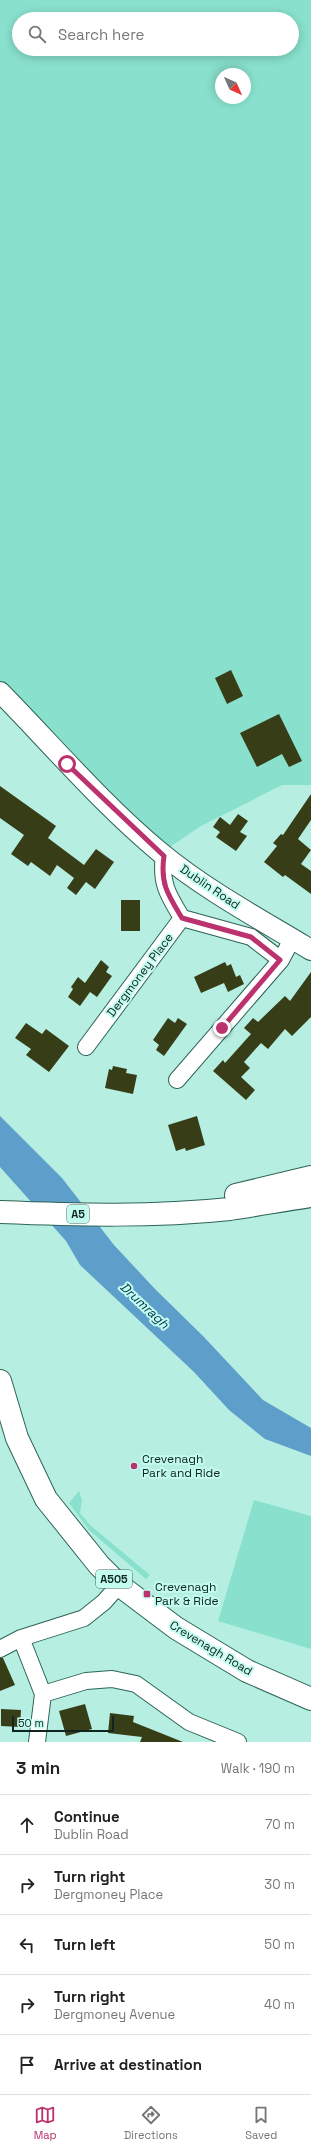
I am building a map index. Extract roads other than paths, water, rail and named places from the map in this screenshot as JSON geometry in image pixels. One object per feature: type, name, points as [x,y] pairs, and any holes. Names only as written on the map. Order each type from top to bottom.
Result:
[{"type":"highway","points":[[163,1213],[311,1177]]},
{"type":"highway","name":"A5","points":[[10,1215],[130,1214],[229,1209],[311,1196]]},
{"type":"highway","name":"Crevenagh Road","points":[[0,1381],[17,1438],[46,1500],[77,1539],[119,1585],[176,1628],[247,1671],[311,1699]]},
{"type":"street","name":"Dublin Road","points":[[0,692],[97,794],[164,856],[255,918],[311,950]]},
{"type":"street","points":[[164,856],[162,872],[164,887],[182,918],[251,937],[280,960]]},
{"type":"street","name":"Dergmoney Place","points":[[86,1047],[182,918]]},
{"type":"street","points":[[177,1080],[280,960],[292,939]]},
{"type":"street","points":[[0,1649],[21,1638],[84,1618],[104,1602],[119,1585]]},
{"type":"street","points":[[21,1638],[43,1694],[37,1742]]},
{"type":"street","points":[[43,1694],[86,1681],[112,1679],[136,1684],[188,1722],[238,1742]]},
{"type":"water","name":"Drumragh","points":[[0,1116],[62,1178],[114,1245],[263,1400],[311,1428],[311,1456],[265,1439],[229,1410],[194,1372],[80,1265],[66,1241],[0,1167]]},
{"type":"place","name":"Crevenagh Park and Ride","points":[[134,1466]]},
{"type":"place","name":"Crevenagh Park & Ride","points":[[147,1594]]}]
